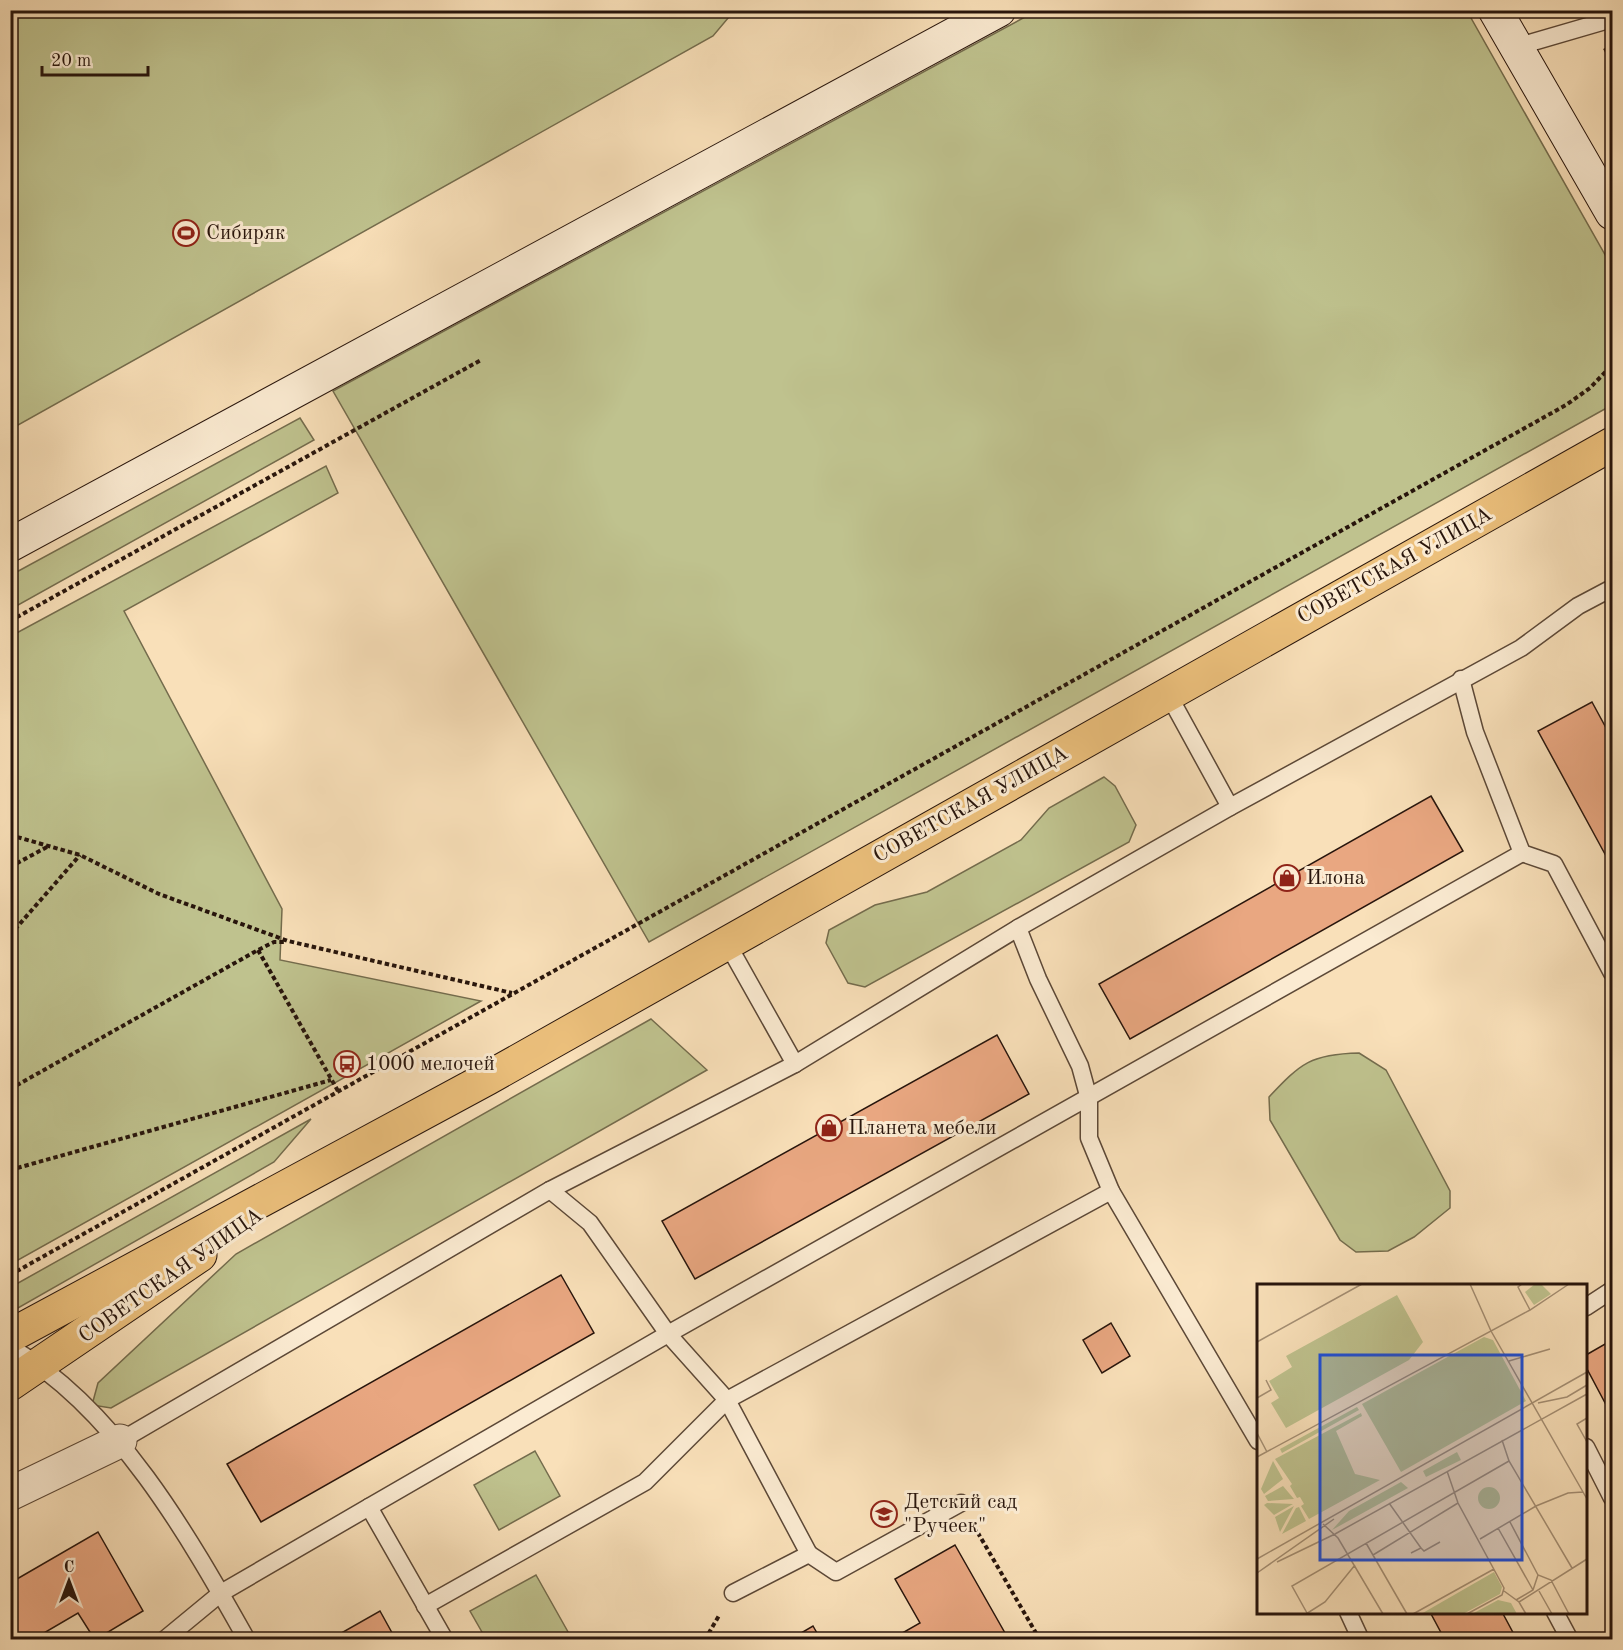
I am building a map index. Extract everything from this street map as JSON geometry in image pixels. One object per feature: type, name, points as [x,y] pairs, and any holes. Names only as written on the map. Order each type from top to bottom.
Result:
[{"type":"main road","points":[[10,544],[999,10]]},
{"type":"main road","points":[[1494,10],[1612,213]]},
{"type":"main road","name":"СОВЕТСКАЯ УЛИЦА","points":[[10,1336],[329,1165],[1612,444]]},
{"type":"main road","name":"СОВЕТСКАЯ УЛИЦА","points":[[10,1384],[42,1365],[329,1165]]},
{"type":"main road","points":[[10,1494],[120,1441]]},
{"type":"lane","points":[[1516,47],[1612,19]]},
{"type":"lane","points":[[120,1441],[550,1190],[795,1064],[1018,928],[1230,807],[1521,648],[1578,606],[1612,588]]},
{"type":"lane","points":[[1461,679],[1475,732],[1522,853]]},
{"type":"lane","points":[[1168,694],[1230,807]]},
{"type":"lane","points":[[164,1640],[221,1593],[668,1334],[1089,1099],[1522,853],[1554,864],[1612,973]]},
{"type":"lane","points":[[1018,928],[1038,979],[1080,1066],[1089,1099],[1089,1138],[1111,1191],[1257,1439]]},
{"type":"lane","points":[[727,943],[795,1064]]},
{"type":"lane","points":[[550,1190],[590,1223],[668,1334],[728,1400],[808,1554],[836,1572],[961,1503]]},
{"type":"lane","points":[[425,1606],[645,1482],[728,1400],[1111,1191]]},
{"type":"lane","points":[[1587,1306],[1612,1290]]},
{"type":"lane","points":[[10,1347],[42,1365],[120,1441],[221,1593],[247,1640]]},
{"type":"lane","points":[[1587,1449],[1612,1498]]},
{"type":"lane","points":[[369,1508],[445,1640]]},
{"type":"lane","points":[[733,1593],[808,1554]]},
{"type":"lane","points":[[1349,1614],[1361,1640]]},
{"type":"lane","points":[[1556,1614],[1570,1640]]},
{"type":"path","points":[[10,621],[481,360]]},
{"type":"path","points":[[10,1275],[1566,405],[1590,388],[1612,365]]},
{"type":"path","points":[[10,835],[47,848],[80,855],[159,894],[288,941],[513,993]]},
{"type":"path","points":[[10,867],[47,848]]},
{"type":"path","points":[[10,935],[80,855]]},
{"type":"path","points":[[10,1089],[258,950],[274,942],[288,941]]},
{"type":"path","points":[[258,950],[338,1092]]},
{"type":"path","points":[[10,1170],[332,1080]]},
{"type":"path","points":[[961,1503],[1040,1640]]},
{"type":"green space","points":[[1038,10],[1467,11],[1612,267],[1612,405],[649,942],[333,391]]},
{"type":"green space","name":"Сибиряк","points":[[10,11],[734,11],[713,36],[11,429]]},
{"type":"green space","points":[[300,418],[314,440],[11,609],[11,575]]},
{"type":"green space","points":[[326,466],[338,493],[124,611],[282,909],[280,960],[481,1001],[11,1264],[11,636]]},
{"type":"green space","points":[[1104,777],[1115,786],[1136,825],[1129,842],[865,987],[848,983],[826,943],[829,930],[875,905],[927,892],[1021,840],[1049,808]]},
{"type":"green space","points":[[651,1019],[707,1070],[111,1408],[92,1405],[98,1383],[236,1254]]},
{"type":"green space","points":[[1359,1053],[1386,1070],[1450,1191],[1450,1208],[1414,1237],[1388,1251],[1356,1252],[1340,1240],[1270,1120],[1269,1097],[1299,1068],[1318,1058]]},
{"type":"green space","points":[[311,1119],[274,1162],[11,1312],[11,1287]]},
{"type":"green space","points":[[535,1451],[560,1496],[499,1530],[474,1485]]},
{"type":"green space","points":[[536,1575],[572,1639],[486,1639],[470,1611]]},
{"type":"building","points":[[1592,702],[1612,739],[1612,867],[1538,731]]},
{"type":"building","points":[[1431,796],[1463,851],[1130,1039],[1099,984]]},
{"type":"building","points":[[997,1035],[1029,1094],[695,1279],[662,1221]]},
{"type":"building","points":[[561,1275],[594,1333],[261,1522],[227,1464]]},
{"type":"building","points":[[1111,1323],[1130,1356],[1102,1373],[1083,1340]]},
{"type":"building","points":[[1612,1340],[1612,1416],[1587,1369],[1587,1354]]},
{"type":"building","points":[[98,1532],[143,1611],[95,1640],[78,1613],[32,1640],[10,1640],[10,1583]]},
{"type":"building","points":[[955,1545],[1009,1640],[890,1640],[920,1623],[895,1579]]},
{"type":"building","points":[[380,1611],[396,1640],[329,1640]]},
{"type":"building","points":[[1431,1614],[1503,1614],[1517,1640],[1445,1640]]},
{"type":"building","points":[[813,1626],[821,1640],[789,1640]]},
{"type":"place","name":"Сибиряк","points":[[186,233]]},
{"type":"place","name":"Илона","points":[[1287,878]]},
{"type":"place","name":"1000 мелочей","points":[[347,1064]]},
{"type":"place","name":"Планета мебели","points":[[829,1128]]},
{"type":"place","name":"Детский сад \"Ручеек\"","points":[[884,1514]]}]
